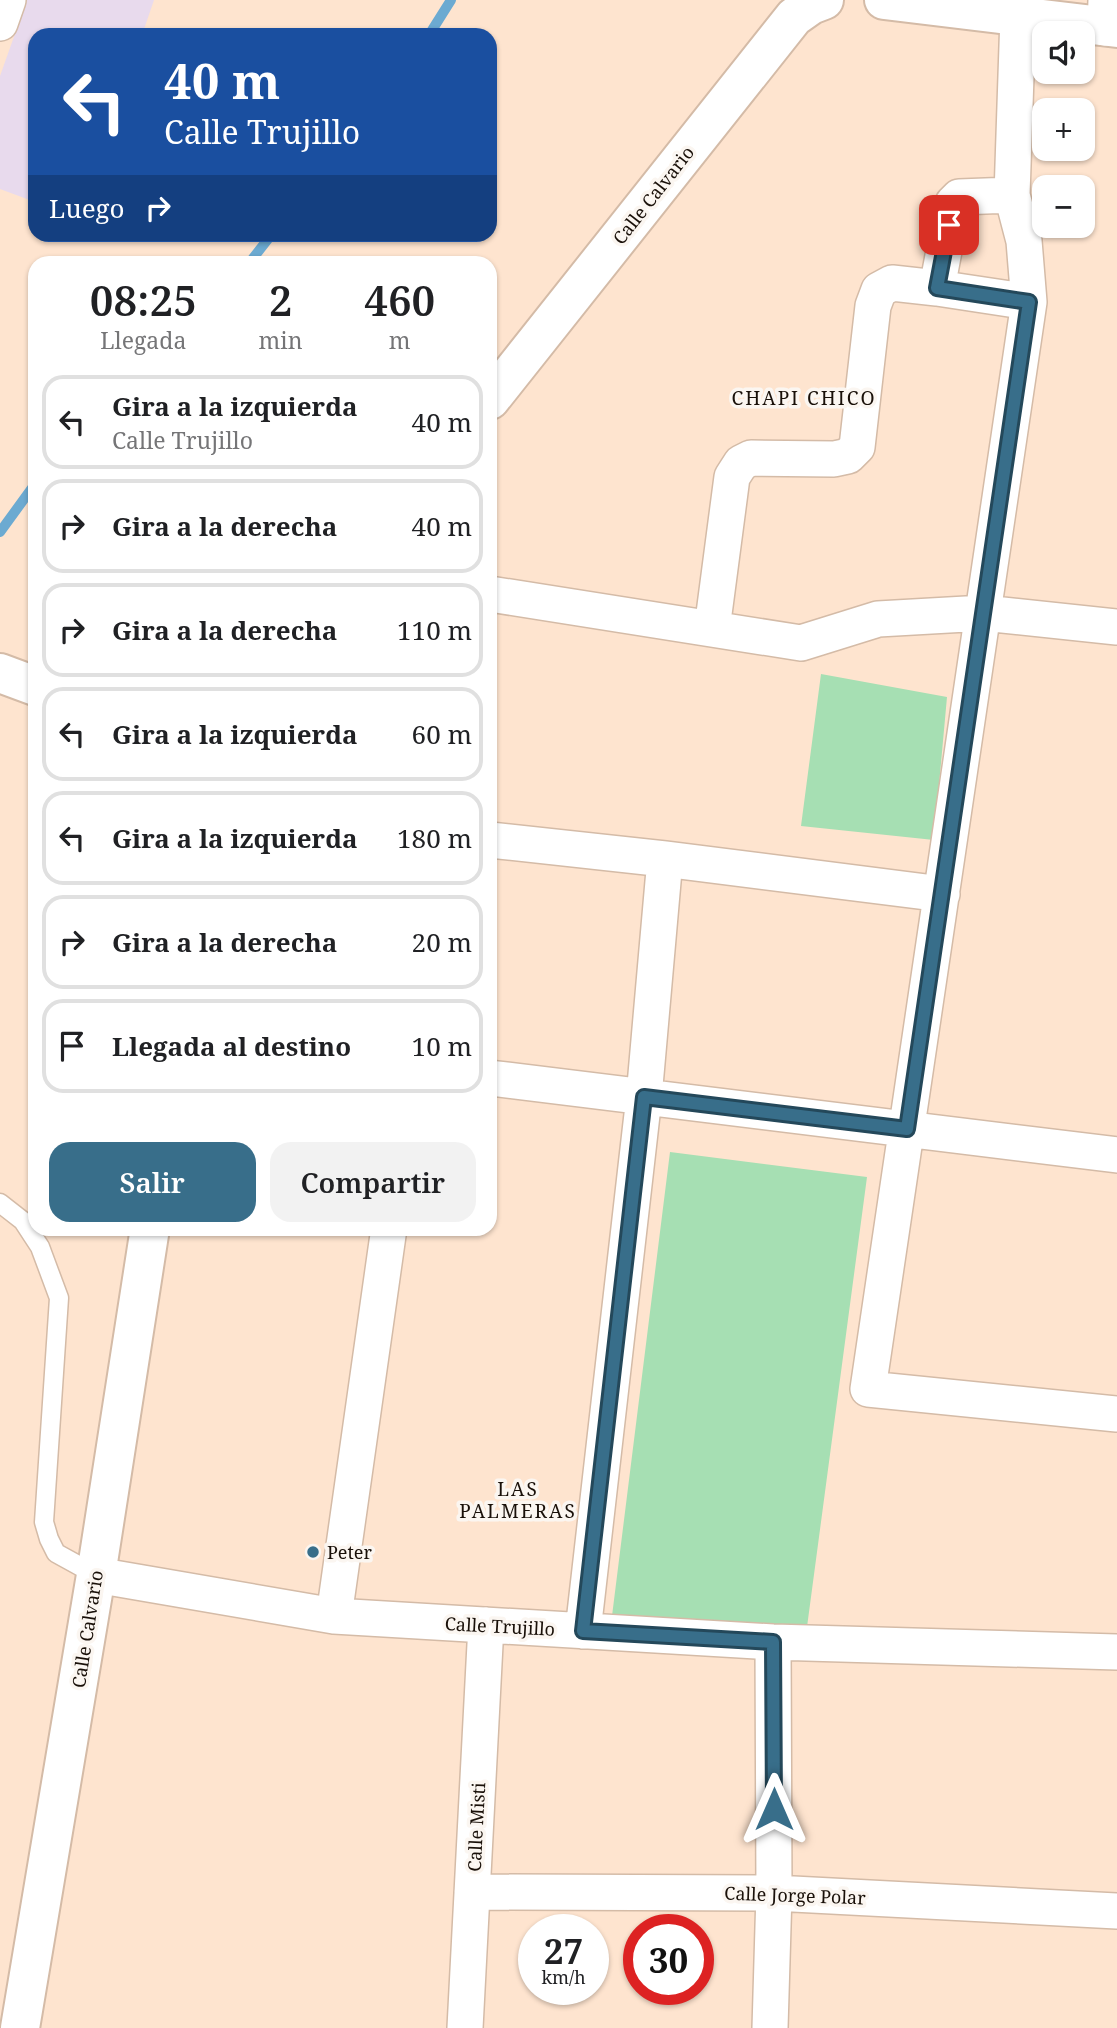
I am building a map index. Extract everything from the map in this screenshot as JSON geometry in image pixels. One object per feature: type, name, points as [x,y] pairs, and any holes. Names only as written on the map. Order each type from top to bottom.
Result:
[{"type":"street","points":[[0,23],[9,0]]},
{"type":"street","name":"Calle Calvario","points":[[497,391],[794,17],[824,0]]},
{"type":"street","points":[[884,0],[1018,16],[1109,19]]},
{"type":"street","points":[[1018,16],[1012,195],[1024,242],[1029,302],[868,1389],[1117,1414]]},
{"type":"street","points":[[937,288],[953,203],[959,197],[1012,195]]},
{"type":"street","points":[[712,629],[732,477],[741,463],[751,457],[834,459],[848,456],[858,447],[873,306],[879,290],[892,283],[1029,302]]},
{"type":"street","points":[[497,595],[801,642],[878,619],[984,613],[1117,627]]},
{"type":"street","points":[[0,673],[28,683]]},
{"type":"street","points":[[497,841],[942,894]]},
{"type":"street","points":[[583,1631],[644,1097],[665,859]]},
{"type":"street","points":[[497,1079],[1117,1155]]},
{"type":"street","name":"Calle Calvario","points":[[20,2028],[96,1576],[149,1236]]},
{"type":"street","points":[[334,1616],[388,1236]]},
{"type":"street","name":"Calle Trujillo","points":[[96,1576],[334,1616],[773,1642],[1117,1652]]},
{"type":"street","name":"Calle Misti","points":[[465,2028],[486,1625]]},
{"type":"street","points":[[771,2028],[774,1893],[773,1642]]},
{"type":"street","name":"Calle Jorge Polar","points":[[472,1892],[774,1893],[1117,1911]]},
{"type":"lane","points":[[0,1203],[23,1221],[28,1229]]},
{"type":"lane","points":[[33,1236],[40,1247],[59,1298],[44,1522],[56,1553],[96,1576]]},
{"type":"shaded area","points":[[27,0],[154,0],[144,28],[28,28],[28,199],[0,189],[0,76]]},
{"type":"green space","points":[[821,674],[947,697],[934,840],[801,826]]},
{"type":"green space","points":[[670,1152],[867,1177],[807,1627],[612,1616]]},
{"type":"waterway","points":[[433,28],[451,0]]},
{"type":"waterway","points":[[255,256],[266,242]]},
{"type":"waterway","points":[[0,532],[28,494]]},
{"type":"place","name":"Peter","points":[[313,1552]]},
{"type":"district","name":"CHAPI CHICO","points":[[804,398]]},
{"type":"district","name":"LAS PALMERAS","points":[[518,1500]]},
{"type":"route","points":[[774,1809],[773,1642],[583,1631],[644,1097],[907,1129],[1029,302],[937,288],[949,225]]}]
